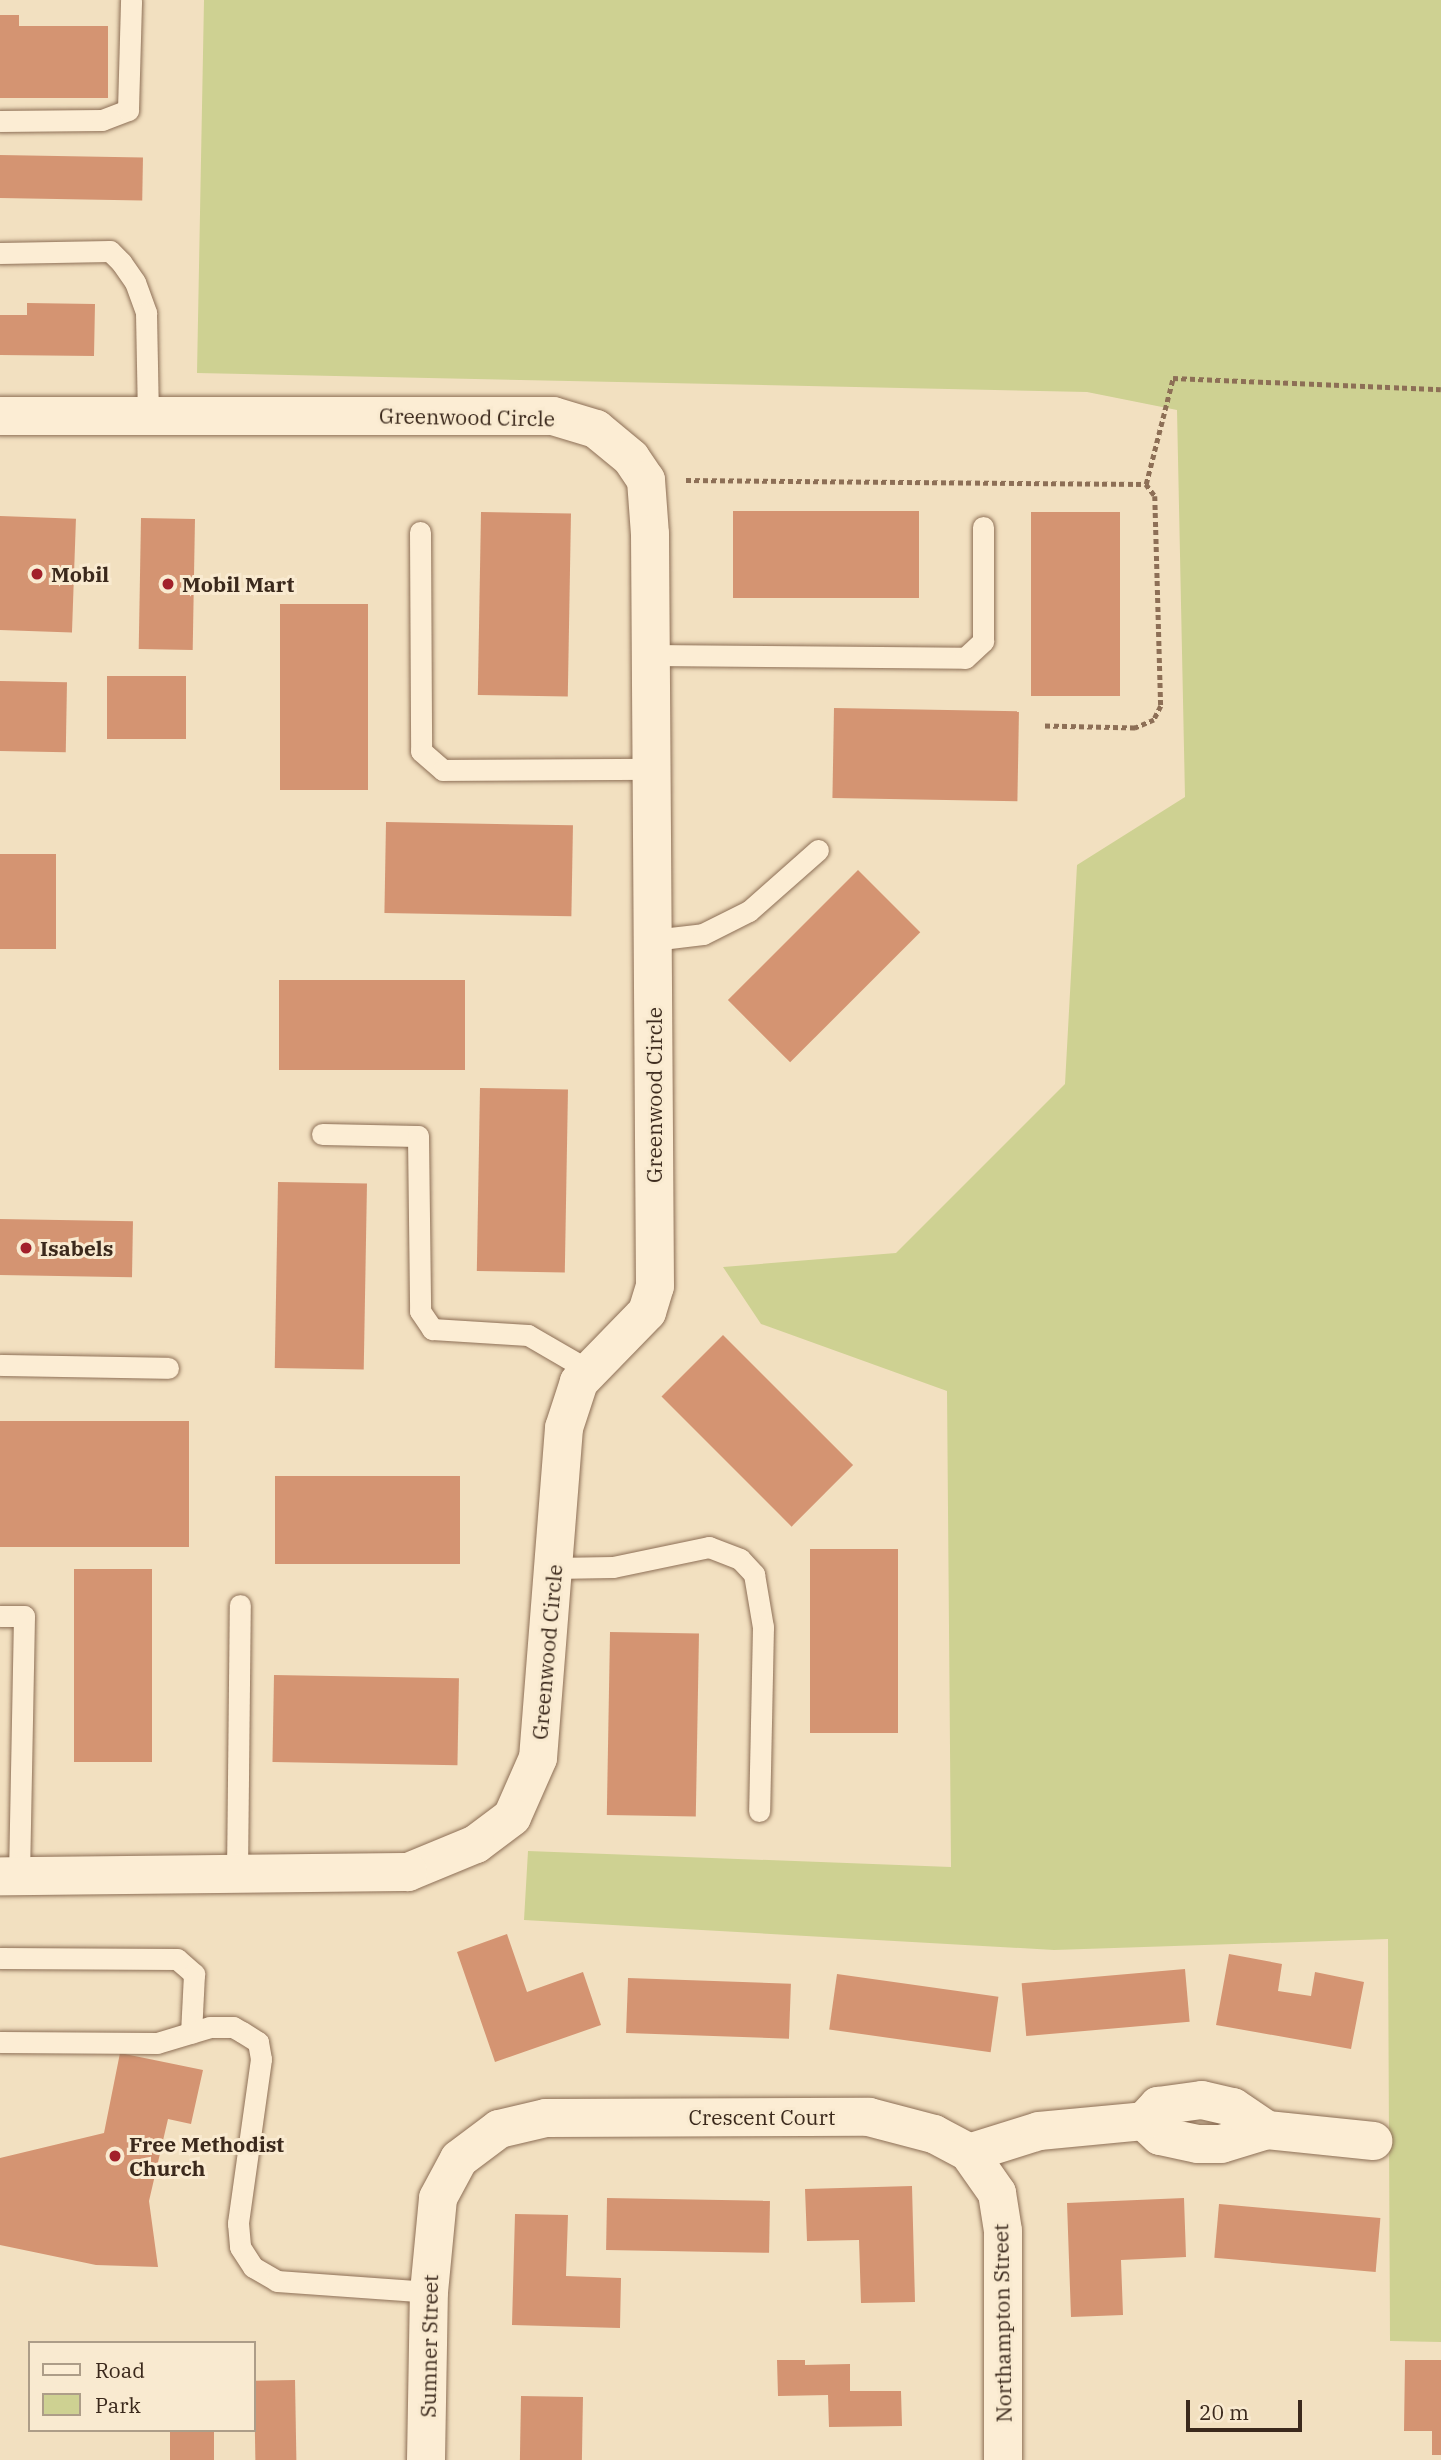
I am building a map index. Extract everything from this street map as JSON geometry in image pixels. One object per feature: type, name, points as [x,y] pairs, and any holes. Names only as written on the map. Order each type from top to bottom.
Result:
[{"type":"street","name":"Greenwood Circle","points":[[0,415],[553,415],[596,429],[631,458],[646,480],[651,655],[653,940],[655,1286],[647,1312],[579,1382],[564,1428],[538,1758],[512,1817],[476,1844],[408,1872],[9,1876]]},
{"type":"street","points":[[969,2153],[1039,2131],[1144,2121],[1158,2106],[1202,2100],[1233,2107],[1267,2130],[1374,2141]]},
{"type":"street","name":"Crescent Court","points":[[433,2232],[443,2185],[473,2146],[499,2129],[546,2118],[869,2117],[934,2134],[969,2153]]},
{"type":"street","name":"Northampton Street","points":[[969,2153],[997,2193],[1003,2231],[1003,2460]]},
{"type":"street","name":"Sumner Street","points":[[426,2460],[429,2292],[433,2232]]},
{"type":"lane","points":[[0,121],[102,120],[128,110],[131,0]]},
{"type":"lane","points":[[0,253],[110,251],[121,262],[135,282],[146,313],[148,415]]},
{"type":"lane","points":[[651,655],[965,658],[983,641],[983,527]]},
{"type":"lane","points":[[420,532],[421,751],[443,770],[651,769]]},
{"type":"lane","points":[[653,940],[703,934],[749,911],[818,850]]},
{"type":"lane","points":[[322,1134],[418,1136],[420,1311],[432,1329],[528,1335],[590,1371]]},
{"type":"lane","points":[[0,1366],[168,1368]]},
{"type":"lane","points":[[553,1568],[613,1567],[709,1546],[740,1559],[754,1574],[763,1627],[759,1811]]},
{"type":"lane","points":[[237,1874],[240,1605]]},
{"type":"lane","points":[[0,1616],[24,1616],[9,1876]]},
{"type":"lane","points":[[0,1958],[177,1959],[194,1974],[191,2033]]},
{"type":"lane","points":[[0,2042],[157,2043],[191,2033],[233,2027],[257,2042],[261,2080],[238,2223],[240,2247],[253,2267],[277,2281],[429,2292]]},
{"type":"path","points":[[1146,484],[1172,378],[1441,389]]},
{"type":"green space","points":[[204,0],[1441,0],[1441,2342],[1390,2341],[1388,1939],[1054,1950],[524,1920],[528,1851],[951,1867],[947,1391],[761,1324],[723,1267],[896,1253],[1065,1084],[1077,865],[1185,797],[1177,410],[1087,392],[197,373]]},
{"type":"building","points":[[0,15],[19,15],[19,26],[108,26],[108,98],[0,98]]},
{"type":"building","points":[[0,155],[143,157],[142,200],[0,198]]},
{"type":"building","points":[[27,303],[95,304],[94,356],[0,355],[0,315],[27,315]]},
{"type":"building","points":[[733,511],[919,511],[919,598],[733,598]]},
{"type":"building","points":[[481,512],[571,514],[568,697],[478,695]]},
{"type":"building","points":[[1031,512],[1120,512],[1120,696],[1031,696]]},
{"type":"building","name":"Mobil","points":[[0,516],[76,519],[72,633],[0,630]]},
{"type":"building","name":"Mobil Mart","points":[[141,518],[195,519],[193,650],[139,649]]},
{"type":"building","points":[[280,604],[368,604],[368,790],[280,790]]},
{"type":"building","points":[[107,676],[186,676],[186,739],[107,739]]},
{"type":"building","points":[[0,681],[67,682],[66,752],[0,751]]},
{"type":"building","points":[[834,708],[1019,711],[1017,801],[832,798]]},
{"type":"building","points":[[386,822],[573,825],[571,916],[384,913]]},
{"type":"building","points":[[0,854],[56,854],[56,949],[0,949]]},
{"type":"building","points":[[858,870],[920,932],[790,1062],[728,1000]]},
{"type":"building","points":[[279,980],[465,980],[465,1070],[279,1070]]},
{"type":"building","points":[[480,1088],[568,1090],[565,1273],[477,1271]]},
{"type":"building","points":[[278,1182],[367,1184],[364,1370],[275,1368]]},
{"type":"building","points":[[0,1219],[133,1221],[132,1277],[0,1275]]},
{"type":"building","points":[[723,1335],[853,1465],[792,1527],[661,1397]]},
{"type":"building","points":[[0,1421],[189,1421],[189,1547],[0,1547]]},
{"type":"building","points":[[275,1476],[460,1476],[460,1564],[275,1564]]},
{"type":"building","points":[[810,1549],[898,1549],[898,1733],[810,1733]]},
{"type":"building","points":[[74,1569],[152,1569],[152,1762],[74,1762]]},
{"type":"building","points":[[610,1632],[699,1634],[696,1817],[607,1815]]},
{"type":"building","points":[[274,1675],[459,1678],[457,1765],[272,1762]]},
{"type":"building","points":[[507,1934],[527,1992],[583,1972],[601,2025],[495,2062],[457,1952]]},
{"type":"building","points":[[1229,1954],[1282,1964],[1278,1991],[1311,1996],[1315,1972],[1364,1982],[1351,2049],[1216,2025]]},
{"type":"building","points":[[1185,1969],[1190,2022],[1026,2036],[1022,1983]]},
{"type":"building","points":[[837,1974],[998,1997],[991,2052],[829,2029]]},
{"type":"building","points":[[628,1978],[791,1984],[789,2039],[626,2033]]},
{"type":"building","points":[[120,2053],[203,2070],[191,2124],[168,2119],[149,2201],[158,2267],[96,2265],[0,2245],[0,2158],[104,2133]]},
{"type":"building","points":[[912,2186],[915,2302],[861,2303],[859,2240],[807,2241],[805,2189]]},
{"type":"building","points":[[607,2198],[770,2201],[769,2253],[606,2250]]},
{"type":"building","points":[[1184,2198],[1186,2257],[1121,2260],[1123,2315],[1071,2317],[1067,2203]]},
{"type":"building","points":[[1219,2204],[1380,2218],[1376,2272],[1214,2258]]},
{"type":"building","points":[[515,2214],[568,2215],[566,2276],[621,2278],[620,2328],[512,2325]]},
{"type":"building","points":[[777,2360],[805,2360],[805,2365],[850,2364],[850,2391],[901,2391],[902,2426],[829,2427],[828,2395],[778,2396]]},
{"type":"building","points":[[1405,2360],[1441,2360],[1441,2455],[1432,2455],[1432,2431],[1404,2431]]},
{"type":"building","points":[[295,2380],[296,2460],[255,2460],[256,2381]]},
{"type":"building","points":[[521,2396],[583,2397],[582,2460],[520,2460]]},
{"type":"building","points":[[170,2432],[214,2432],[214,2460],[170,2460]]},
{"type":"place","name":"Mobil","points":[[37,574]]},
{"type":"place","name":"Mobil Mart","points":[[168,584]]},
{"type":"place","name":"Isabels","points":[[26,1248]]},
{"type":"place","name":"Free Methodist Church","points":[[115,2156]]}]
